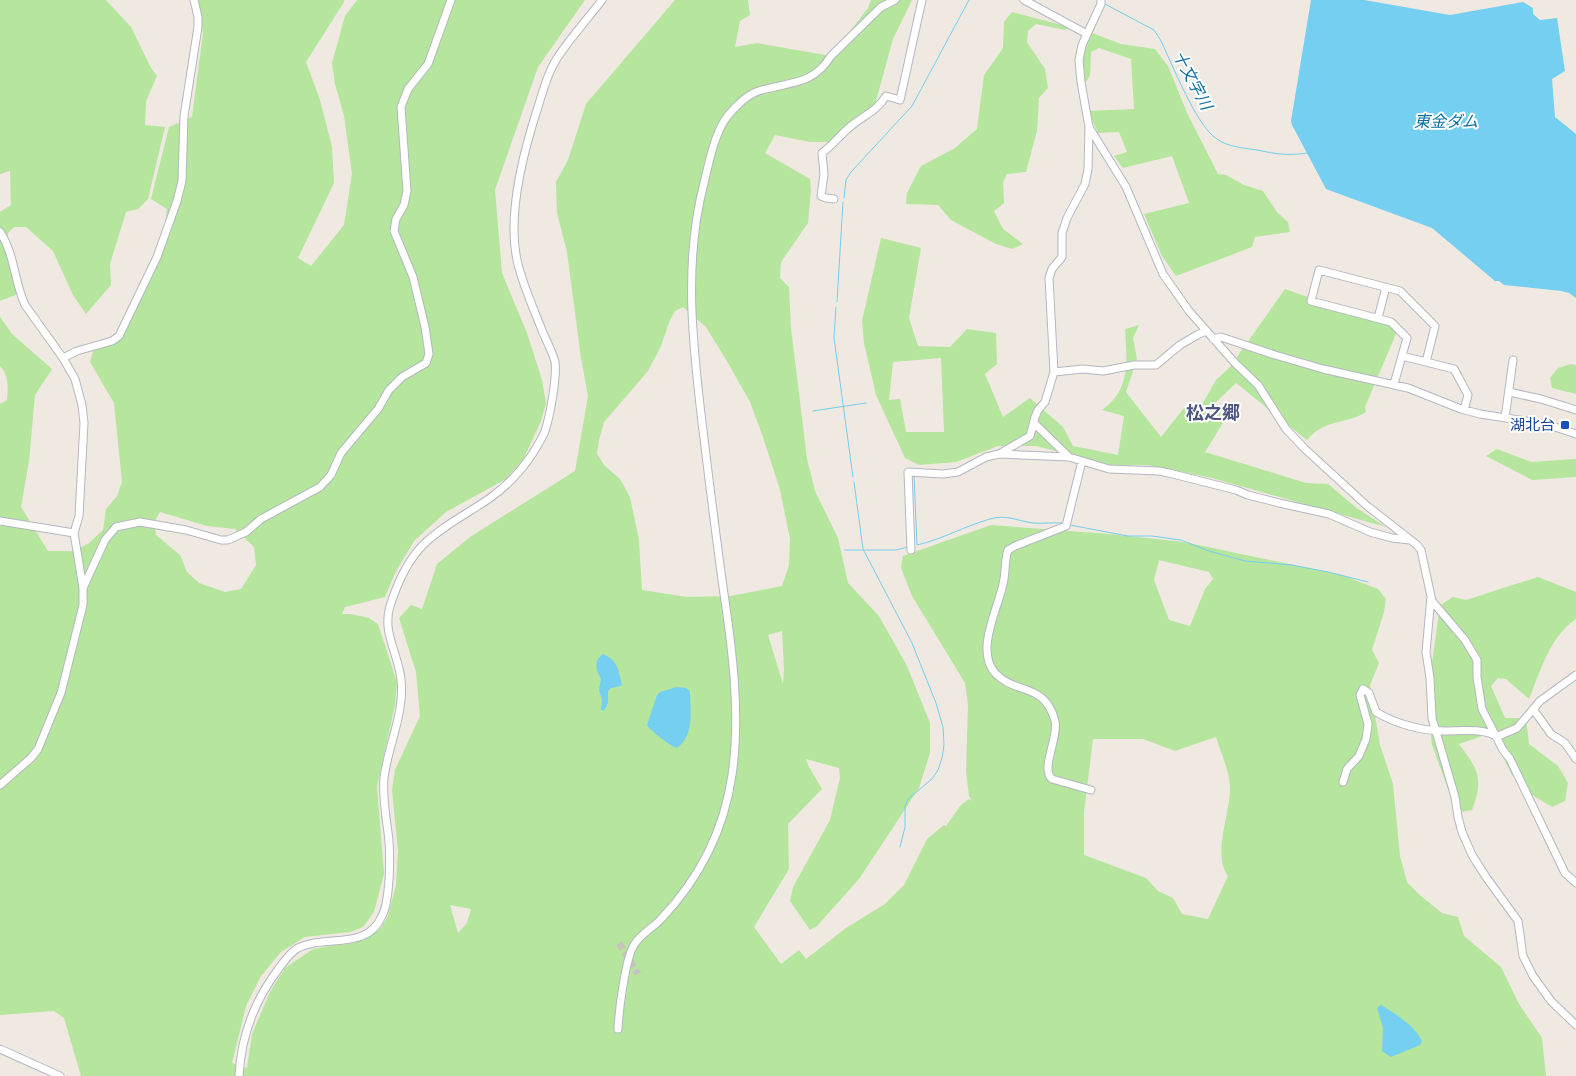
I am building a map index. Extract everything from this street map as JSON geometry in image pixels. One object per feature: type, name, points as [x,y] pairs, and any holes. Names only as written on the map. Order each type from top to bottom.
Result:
[{"type":"street","points":[[63,358],[78,351],[112,341],[119,336],[157,257],[178,201],[182,181],[184,116],[198,27],[194,0]]},
{"type":"street","points":[[83,588],[105,540],[116,527],[140,522],[228,540],[246,532],[261,519],[320,487],[331,475],[341,453],[378,409],[389,390],[402,377],[426,363],[428,348],[413,277],[394,231],[396,219],[404,205],[407,191],[401,108],[408,89],[428,64],[451,0]]},
{"type":"street","points":[[239,1076],[242,1052],[254,1009],[260,996],[293,951],[307,945],[348,940],[365,935],[372,931],[382,916],[387,898],[390,858],[384,782],[401,694],[401,680],[387,622],[389,608],[403,574],[417,551],[441,530],[492,497],[518,474],[529,460],[545,431],[555,378],[555,362],[518,266],[514,232],[519,179],[534,120],[554,62],[602,0]]},
{"type":"street","points":[[618,1029],[625,973],[630,954],[642,934],[660,921],[683,892],[706,857],[718,833],[733,771],[735,692],[729,617],[712,512],[691,303],[691,266],[694,230],[713,148],[726,119],[752,93],[807,80],[881,7],[895,0]]},
{"type":"street","points":[[834,199],[821,196],[824,174],[822,153],[833,146],[851,126],[880,105],[886,96],[900,100],[922,0]]},
{"type":"street","points":[[1024,0],[1087,34]]},
{"type":"street","points":[[999,454],[1030,436],[1038,410],[1045,402],[1050,389],[1054,372],[1049,278],[1052,269],[1062,257],[1062,233],[1067,218],[1085,184],[1088,169],[1089,127],[1079,60],[1082,45],[1101,0]]},
{"type":"street","points":[[1089,127],[1126,187],[1163,274],[1174,292],[1213,339],[1258,385],[1286,428],[1305,449],[1366,505],[1421,550],[1432,601],[1465,640],[1477,660],[1477,677],[1482,709],[1503,750],[1510,759],[1565,873],[1576,884]]},
{"type":"street","points":[[0,232],[11,253],[21,297],[63,358],[79,391],[84,423],[79,516],[74,533],[83,588],[80,622],[61,693],[38,748],[31,758],[0,785]]},
{"type":"street","points":[[1394,384],[1407,338],[1391,322],[1312,301],[1319,270],[1400,291],[1435,326],[1426,362]]},
{"type":"street","points":[[1378,318],[1386,287]]},
{"type":"street","points":[[1054,372],[1082,369],[1103,371],[1134,365],[1156,365],[1197,334],[1206,331]]},
{"type":"street","points":[[1213,339],[1221,337],[1323,369],[1394,384],[1464,410],[1546,424],[1576,434]]},
{"type":"street","points":[[1402,356],[1454,369],[1468,395],[1464,410]]},
{"type":"street","points":[[1505,418],[1513,360]]},
{"type":"street","points":[[1509,392],[1541,399],[1576,410]]},
{"type":"street","points":[[1034,424],[1069,457]]},
{"type":"street","points":[[911,550],[908,472],[944,474],[958,472],[986,457],[999,454],[1069,457],[1109,469],[1170,473],[1236,490],[1279,504],[1329,514],[1370,532],[1410,540]]},
{"type":"street","points":[[1082,461],[1066,526],[1008,550],[1005,560],[1003,584],[986,645],[990,667],[995,673],[1002,679],[1041,696],[1049,707],[1055,721],[1056,732],[1047,771],[1049,777],[1091,790]]},
{"type":"street","points":[[0,521],[74,533]]},
{"type":"street","points":[[1431,596],[1426,652],[1430,678],[1432,718],[1456,797],[1462,832],[1472,855],[1486,878],[1518,921],[1523,956],[1533,976],[1551,1001],[1576,1025]]},
{"type":"street","points":[[1496,737],[1517,728],[1540,701],[1576,675]]},
{"type":"street","points":[[1343,782],[1347,770],[1359,756],[1366,739],[1368,724],[1360,695],[1363,689],[1369,693],[1376,712],[1383,716],[1435,730],[1491,733],[1496,737]]},
{"type":"street","points":[[1533,709],[1551,734],[1565,743],[1576,759]]},
{"type":"street","points":[[0,1050],[60,1076]]},
{"type":"green space","points":[[0,0],[106,0],[131,27],[151,68],[157,76],[146,101],[145,125],[165,127],[148,199],[138,209],[126,212],[110,264],[111,285],[86,314],[73,295],[53,251],[26,227],[14,227],[8,233],[8,259],[21,293],[0,301],[0,212],[11,205],[10,171],[0,174]]},
{"type":"green space","points":[[197,0],[344,0],[306,62],[320,100],[332,147],[334,183],[298,258],[311,266],[344,225],[352,174],[344,116],[335,84],[332,63],[345,16],[357,0],[585,0],[538,67],[495,190],[502,273],[527,333],[542,380],[546,403],[541,421],[523,460],[506,479],[446,512],[414,541],[396,571],[385,597],[345,607],[342,614],[369,618],[378,624],[397,682],[395,705],[377,787],[384,874],[374,912],[363,927],[350,932],[305,937],[281,952],[261,976],[246,1006],[232,1063],[247,1068],[252,1034],[270,992],[285,968],[313,949],[358,941],[381,928],[388,916],[396,885],[398,851],[392,790],[395,770],[420,716],[416,672],[399,618],[411,605],[422,609],[437,564],[470,537],[575,471],[588,396],[567,252],[557,213],[556,182],[568,160],[586,104],[675,0],[748,0],[750,15],[740,21],[735,47],[757,43],[831,56],[868,8],[871,0],[912,0],[893,39],[874,108],[834,142],[810,142],[775,135],[765,153],[810,179],[808,223],[781,262],[780,278],[789,287],[791,328],[807,459],[815,491],[838,538],[848,583],[879,616],[907,666],[930,723],[930,753],[919,788],[859,879],[817,926],[810,930],[790,901],[793,887],[830,820],[840,778],[839,768],[806,759],[822,789],[788,824],[789,869],[754,927],[781,964],[799,950],[806,959],[846,928],[885,904],[904,885],[927,839],[944,825],[946,826],[961,805],[969,799],[972,801],[969,796],[966,771],[968,705],[965,683],[912,596],[901,568],[903,556],[991,525],[1184,542],[1342,575],[1378,589],[1386,599],[1384,612],[1372,650],[1379,663],[1370,685],[1380,745],[1393,784],[1400,856],[1407,882],[1442,913],[1458,917],[1464,936],[1501,967],[1519,1004],[1542,1038],[1546,1076],[81,1076],[64,1018],[54,1011],[0,1015],[0,404],[7,400],[8,386],[5,373],[0,366],[0,317],[12,334],[52,369],[35,395],[29,461],[21,507],[48,551],[73,551],[88,544],[103,530],[106,509],[117,496],[122,482],[114,403],[90,362],[94,348],[119,334],[138,306],[163,238],[167,209],[151,199],[169,127],[192,117],[203,33]],"holes":[[[683,307],[706,327],[750,402],[780,490],[790,539],[789,565],[782,586],[731,596],[687,597],[642,590],[639,540],[630,497],[620,479],[605,466],[597,454],[604,422],[648,371],[661,346],[675,311]],[[160,512],[207,526],[235,529],[254,547],[256,565],[241,589],[225,592],[199,583],[187,572],[180,555],[156,535],[154,523]],[[1159,560],[1209,572],[1213,579],[1205,589],[1190,626],[1169,620],[1154,580]],[[782,631],[783,684],[768,635]],[[1216,737],[1230,782],[1222,846],[1223,867],[1228,876],[1208,919],[1182,914],[1173,898],[1158,891],[1146,878],[1084,855],[1084,812],[1093,739],[1143,739],[1175,751]],[[450,905],[471,909],[467,923],[458,933]]]},
{"type":"green space","points":[[1012,12],[1069,27],[1065,30],[1036,24],[1028,31],[1027,42],[1045,69],[1048,88],[1039,98],[1037,131],[1026,172],[1007,174],[1003,182],[1004,203],[994,211],[1003,229],[1023,244],[1012,249],[996,244],[951,220],[938,205],[906,204],[907,193],[921,166],[955,148],[977,129],[984,75],[1003,48],[1004,22]]},
{"type":"green space","points":[[1092,33],[1121,44],[1155,49],[1168,66],[1188,115],[1218,174],[1226,175],[1244,185],[1263,191],[1277,212],[1288,222],[1290,232],[1255,237],[1252,247],[1176,276],[1162,256],[1144,214],[1189,203],[1172,156],[1123,168],[1114,156],[1127,152],[1119,132],[1098,133],[1088,111],[1134,109],[1131,59],[1099,48],[1091,52],[1090,76],[1085,83],[1083,56]]},
{"type":"green space","points":[[881,238],[921,248],[909,318],[918,346],[950,347],[967,329],[996,333],[997,364],[985,374],[1003,417],[1030,398],[1063,427],[1073,446],[1118,455],[1124,416],[1102,410],[1111,402],[1123,384],[1126,363],[1125,329],[1139,325],[1133,338],[1137,359],[1126,392],[1161,437],[1184,408],[1201,406],[1216,380],[1230,367],[1285,289],[1398,329],[1365,407],[1366,412],[1351,419],[1321,428],[1307,440],[1236,383],[1215,403],[1226,418],[1205,452],[1306,483],[1328,484],[1358,509],[1386,527],[1212,478],[1148,465],[1110,465],[1036,446],[998,446],[956,462],[919,465],[905,458],[876,395],[864,343],[862,321]],"holes":[[[941,358],[944,432],[906,432],[900,399],[889,400],[893,362]]]},
{"type":"green space","points":[[1571,364],[1576,365],[1576,394],[1552,388],[1550,378],[1558,368]]},
{"type":"green space","points":[[1497,449],[1531,462],[1576,459],[1576,477],[1532,480],[1486,456]]},
{"type":"green space","points":[[1538,577],[1576,592],[1576,619],[1559,635],[1547,655],[1529,699],[1506,679],[1498,678],[1491,686],[1505,718],[1526,718],[1529,744],[1558,766],[1568,783],[1565,801],[1552,807],[1532,795],[1512,775],[1491,733],[1459,744],[1475,768],[1478,782],[1478,790],[1472,810],[1461,812],[1448,789],[1432,745],[1427,700],[1440,605],[1453,597],[1466,600]]},
{"type":"water","name":"東金ダム","points":[[1311,0],[1364,0],[1450,15],[1523,2],[1533,8],[1533,14],[1540,20],[1557,18],[1565,71],[1552,79],[1555,117],[1576,134],[1576,298],[1569,293],[1561,291],[1504,285],[1499,281],[1495,281],[1432,228],[1326,189],[1291,121]]},
{"type":"water","points":[[603,654],[615,663],[622,684],[608,691],[608,703],[604,711],[601,710],[602,700],[599,690],[601,679],[596,666]]},
{"type":"water","points":[[677,687],[686,688],[690,691],[691,714],[687,736],[677,748],[670,745],[647,725],[657,695],[660,692]]},
{"type":"water","points":[[1381,1005],[1398,1016],[1419,1035],[1422,1041],[1420,1045],[1391,1057],[1382,1051],[1383,1028],[1377,1008]]},
{"type":"waterway","points":[[844,198],[846,180],[851,172],[912,106],[969,0]]},
{"type":"waterway","name":"十文字川","points":[[1103,3],[1154,30],[1193,108],[1209,132],[1221,142],[1270,153],[1307,153]]},
{"type":"waterway","points":[[837,302],[843,202]]},
{"type":"waterway","points":[[836,307],[834,338],[853,477]]},
{"type":"waterway","points":[[813,411],[866,403]]},
{"type":"waterway","points":[[914,475],[917,545],[996,518],[1033,523],[1064,523]]},
{"type":"waterway","points":[[854,482],[863,549],[912,643],[936,703],[943,727],[944,745],[938,770],[932,779],[908,799],[905,806],[905,827],[900,847]]},
{"type":"waterway","points":[[1070,525],[1128,536],[1152,536],[1181,540],[1209,551],[1245,561],[1292,565],[1368,582]]},
{"type":"waterway","points":[[845,550],[896,550],[908,547]]},
{"type":"tunnel","points":[[619,943],[638,974]]},
{"type":"place","name":"湖北台","points":[[1565,425]]},
{"type":"district","name":"松之郷","points":[[1213,413]]}]
